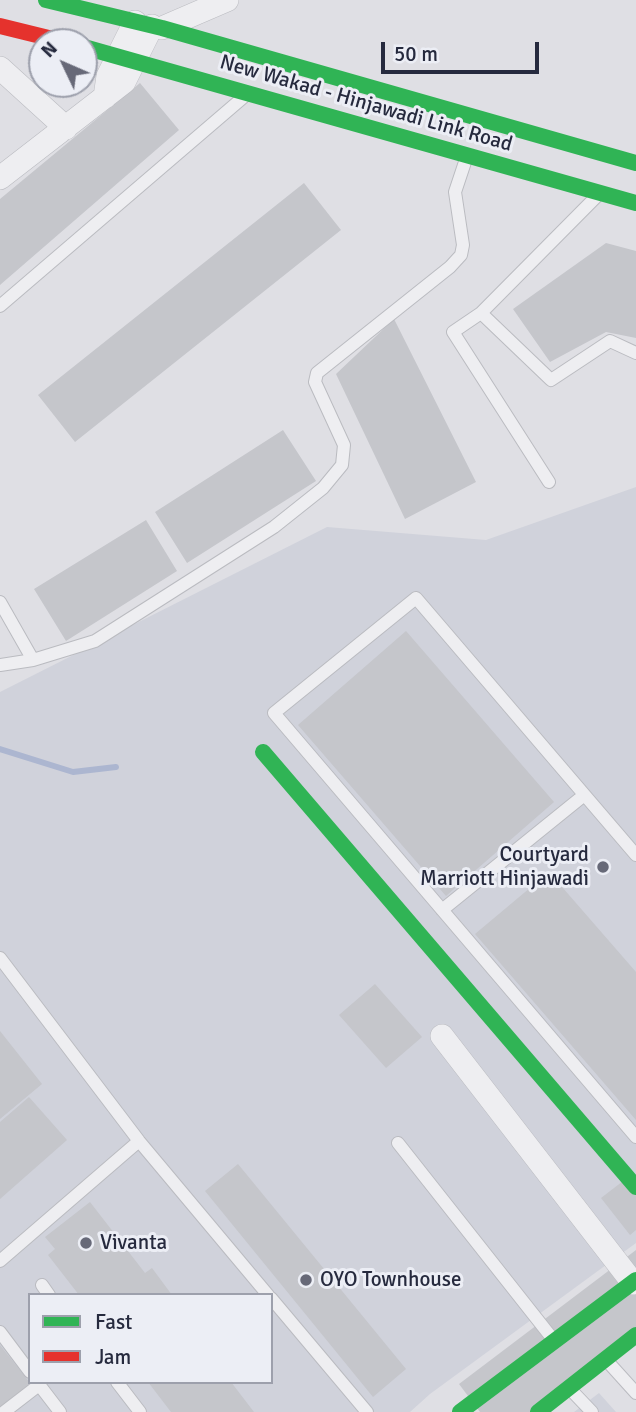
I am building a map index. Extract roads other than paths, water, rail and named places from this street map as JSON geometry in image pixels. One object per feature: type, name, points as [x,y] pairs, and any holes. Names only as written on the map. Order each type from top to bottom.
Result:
[{"type":"main road","name":"New Wakad - Hinjawadi Link Road","points":[[46,0],[150,25],[636,163]]},
{"type":"main road","points":[[0,26],[28,33]]},
{"type":"main road","name":"New Wakad - Hinjawadi Link Road","points":[[98,51],[636,202]]},
{"type":"main road","points":[[263,752],[636,1187]]},
{"type":"main road","points":[[460,1412],[634,1282]]},
{"type":"main road","points":[[538,1412],[636,1335]]},
{"type":"street","points":[[0,178],[124,82],[127,58],[150,25],[227,0]]},
{"type":"street","points":[[0,68],[66,128]]},
{"type":"street","points":[[442,1036],[634,1282]]},
{"type":"lane","points":[[0,306],[249,92]]},
{"type":"lane","points":[[0,665],[33,660],[95,641],[274,527],[323,488],[342,465],[344,445],[315,382],[317,373],[450,267],[461,255],[463,245],[455,192],[468,155]]},
{"type":"lane","points":[[549,482],[453,332],[481,313],[600,192]]},
{"type":"lane","points":[[481,313],[551,380],[610,341],[636,353]]},
{"type":"lane","points":[[636,855],[416,598],[274,713],[636,1137]]},
{"type":"lane","points":[[0,602],[33,660]]},
{"type":"lane","points":[[442,910],[583,796]]},
{"type":"lane","points":[[0,958],[139,1141],[267,1293]]},
{"type":"lane","points":[[0,1261],[139,1141]]},
{"type":"lane","points":[[398,1143],[554,1341]]},
{"type":"lane","points":[[273,1300],[368,1412]]},
{"type":"lane","points":[[0,1332],[28,1369]]},
{"type":"lane","points":[[605,1359],[636,1393]]},
{"type":"lane","points":[[4,1412],[38,1384],[60,1412]]},
{"type":"lane","points":[[119,1384],[140,1412]]},
{"type":"lane","points":[[568,1388],[592,1412]]},
{"type":"waterway","points":[[0,749],[73,772],[116,767]]},
{"type":"place","name":"Courtyard Marriott Hinjawadi","points":[[603,867]]},
{"type":"place","name":"Vivanta","points":[[86,1243]]},
{"type":"place","name":"OYO Townhouse","points":[[306,1280]]}]
